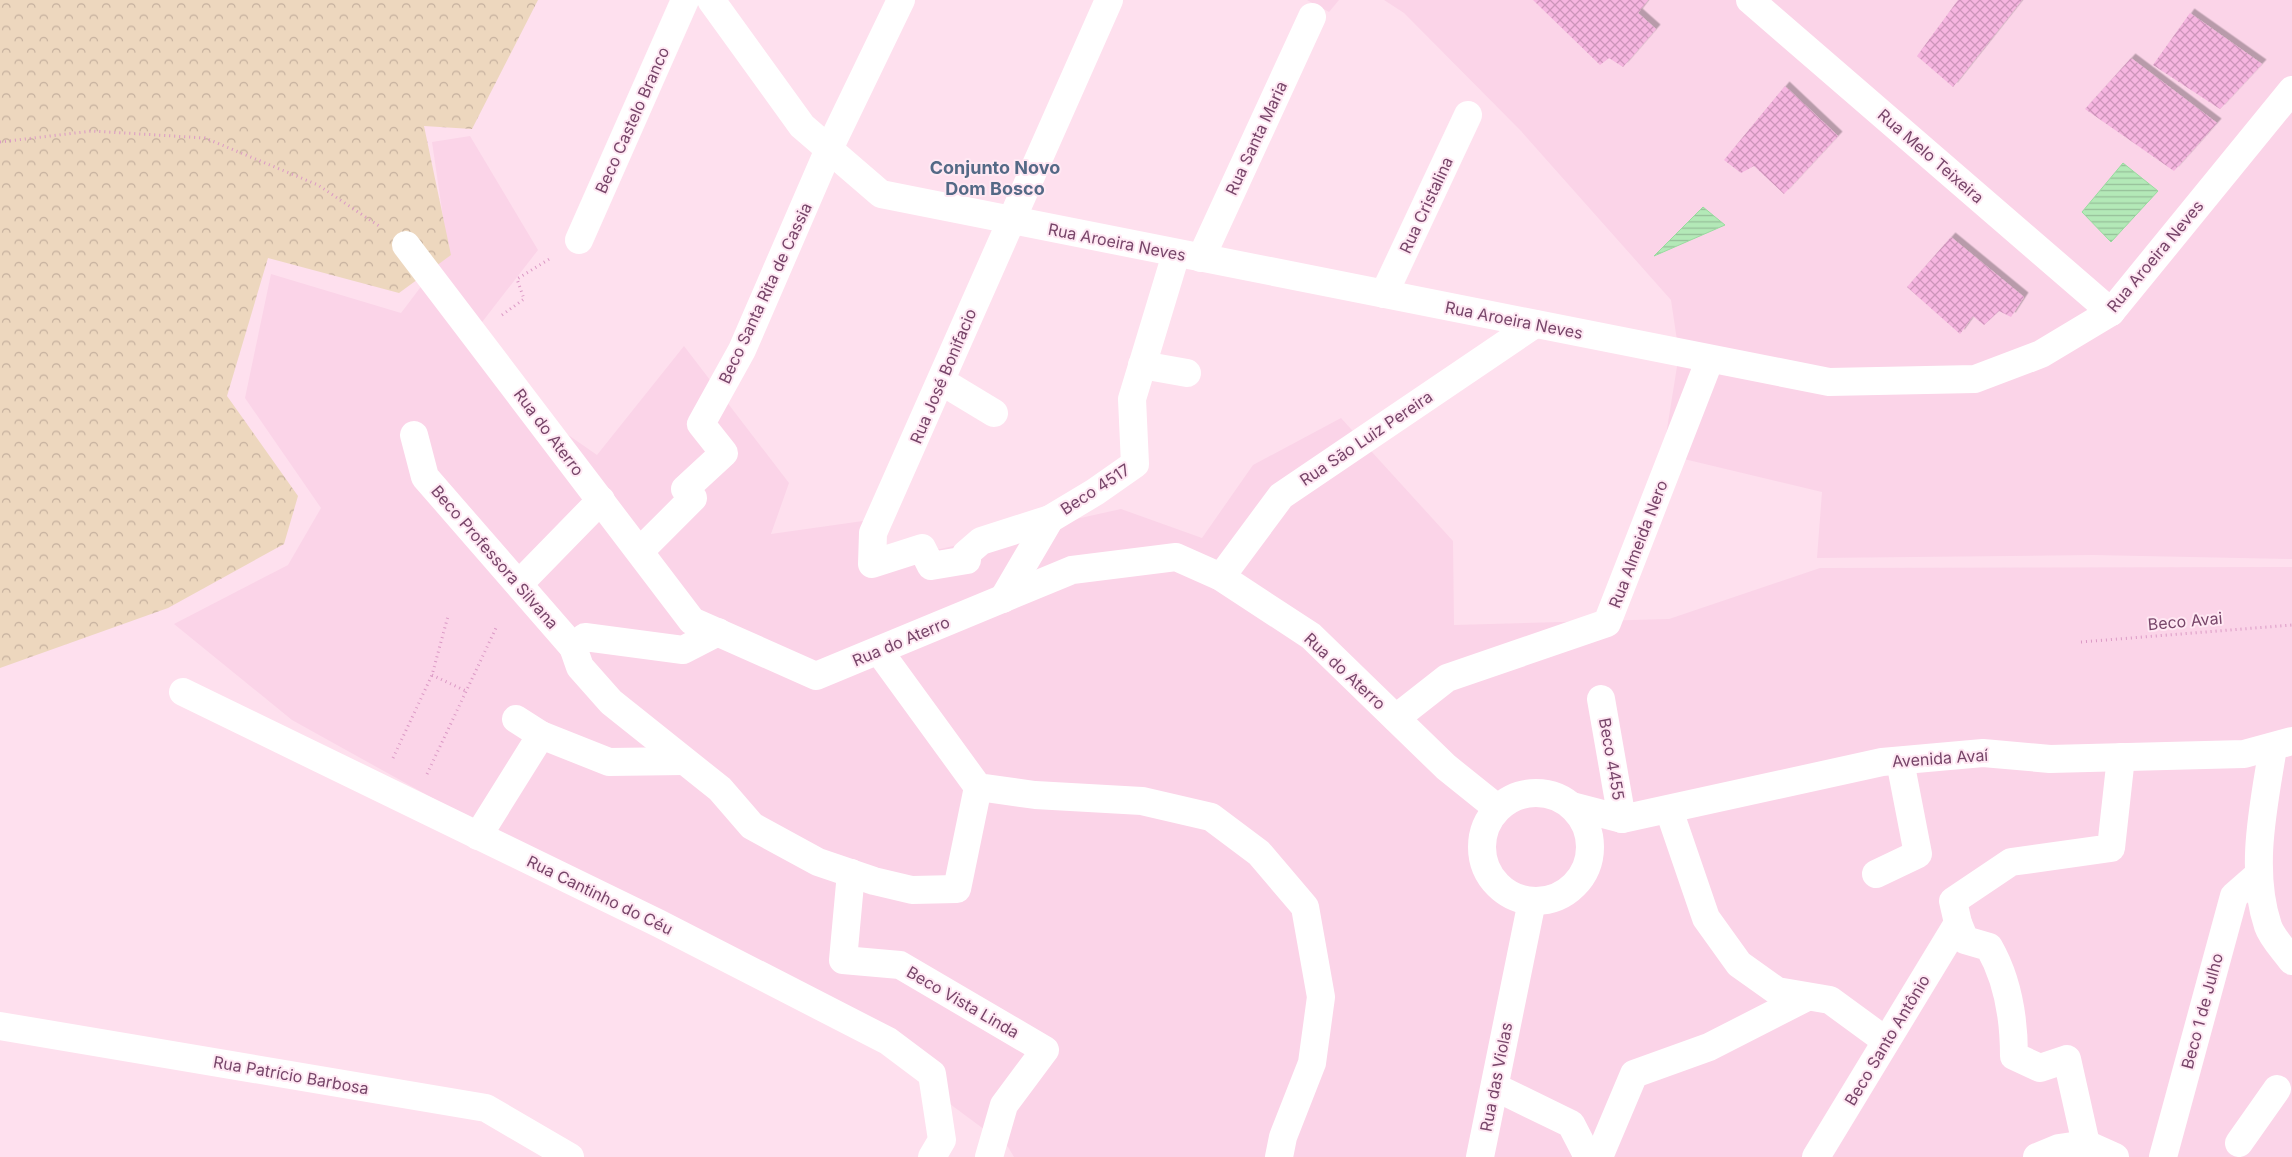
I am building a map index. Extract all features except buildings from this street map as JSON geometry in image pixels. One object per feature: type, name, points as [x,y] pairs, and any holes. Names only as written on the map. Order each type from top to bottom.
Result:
[{"type":"street","name":"Beco Castelo Branco","points":[[579,240],[685,0]]},
{"type":"street","name":"Rua Aroeira Neves","points":[[711,0],[802,126],[881,194],[1829,382],[1975,379],[2041,354],[2111,312],[2292,90]]},
{"type":"street","name":"Beco Santa Rita de Cassia","points":[[640,551],[693,498],[685,489],[724,453],[701,424],[742,350],[830,149],[901,0]]},
{"type":"street","name":"Rua José Bonifacio","points":[[1050,518],[981,541],[966,554],[967,560],[931,566],[922,548],[872,564],[873,533],[1109,0]]},
{"type":"street","name":"Rua Melo Teixeira","points":[[1750,0],[2111,312]]},
{"type":"street","name":"Rua Santa Maria","points":[[1188,256],[1312,17]]},
{"type":"street","name":"Rua Cristalina","points":[[1384,294],[1468,115]]},
{"type":"street","name":"Rua do Aterro","points":[[406,245],[692,621],[816,676],[1072,570],[1176,557],[1221,576],[1311,636],[1446,767],[1496,808]]},
{"type":"street","name":"Beco 4517","points":[[1003,599],[1050,518],[1095,492],[1135,464],[1132,399],[1142,365],[1188,256]]},
{"type":"street","name":"Rua São Luiz Pereira","points":[[1221,576],[1281,496],[1535,324]]},
{"type":"street","name":"Rua Almeida Nero","points":[[1396,718],[1446,678],[1607,623],[1710,359]]},
{"type":"street","points":[[1142,365],[1187,373]]},
{"type":"street","points":[[941,381],[994,413]]},
{"type":"street","name":"Beco Professora Silvana","points":[[414,435],[425,477],[573,647],[580,667],[611,702],[720,789],[752,826],[818,862],[851,873],[912,890],[957,889],[978,787]]},
{"type":"street","points":[[519,584],[601,500]]},
{"type":"street","points":[[573,647],[585,637],[683,650],[718,632]]},
{"type":"street","points":[[879,651],[978,787],[1036,796],[1142,801],[1212,817],[1259,853],[1305,907],[1321,997],[1312,1064],[1283,1137],[1279,1157]]},
{"type":"street","name":"Rua Cantinho do Céu","points":[[183,692],[658,922],[888,1041],[932,1074],[942,1140],[932,1157]]},
{"type":"street","name":"Beco 4455","points":[[1601,699],[1622,819]]},
{"type":"street","points":[[516,719],[541,735],[609,762],[684,761]]},
{"type":"street","points":[[478,836],[541,735]]},
{"type":"street","points":[[2282,744],[2264,810],[2258,875],[2269,928],[2292,962]]},
{"type":"street","name":"Avenida Avaí","points":[[1572,806],[1622,819],[1882,762],[1983,752],[2050,759],[2244,754],[2282,744]]},
{"type":"street","points":[[2086,1144],[2067,1059],[2040,1068],[2014,1056],[2014,1027],[1998,963],[1989,948],[1965,940],[1958,923],[1953,901],[2011,862],[2111,848],[2121,757]]},
{"type":"street","points":[[1876,874],[1918,854],[1900,761]]},
{"type":"street","points":[[1542,792],[1558,797],[1572,806],[1584,820],[1590,838],[1590,856],[1583,875],[1570,890],[1552,899],[1522,898],[1495,884],[1484,866],[1481,846],[1485,826],[1496,808],[1510,799],[1526,793],[1542,792]]},
{"type":"street","points":[[1669,810],[1706,918],[1739,964],[1776,991],[1830,1000],[1886,1041]]},
{"type":"street","points":[[1590,856],[1622,819]]},
{"type":"street","name":"Beco Vista Linda","points":[[851,873],[843,960],[900,965],[1045,1050],[1004,1105],[990,1157]]},
{"type":"street","name":"Beco 1 de Julho","points":[[2163,1157],[2234,896],[2258,875]]},
{"type":"street","name":"Rua das Violas","points":[[1480,1157],[1512,997],[1522,898]]},
{"type":"street","name":"Beco Santo Antônio","points":[[1816,1157],[1958,923]]},
{"type":"street","points":[[1599,1157],[1634,1074],[1709,1046],[1807,997]]},
{"type":"street","name":"Rua Patrício Barbosa","points":[[0,1026],[486,1108],[570,1157]]},
{"type":"street","points":[[1495,1087],[1571,1124],[1588,1157]]},
{"type":"street","points":[[2238,1152],[2277,1090]]},
{"type":"street","points":[[2037,1157],[2059,1148],[2086,1144],[2115,1157]]},
{"type":"path","points":[[0,142],[92,131],[206,138],[318,185],[406,245]]},
{"type":"path","points":[[476,335],[524,299],[517,278],[579,240]]},
{"type":"path","points":[[380,788],[432,675],[448,616]]},
{"type":"path","name":"Beco Avai","points":[[2081,642],[2292,625]]},
{"type":"path","points":[[413,804],[468,692],[496,628]]},
{"type":"path","points":[[432,675],[468,692]]},
{"type":"shaded area","points":[[1307,0],[1339,0],[1329,12]]},
{"type":"shaded area","points":[[1384,0],[2292,0],[2292,559],[2093,555],[1817,558],[1822,492],[1663,454],[1679,354],[1671,300],[1521,131],[1404,13]]},
{"type":"shaded area","points":[[470,136],[538,250],[469,339],[508,393],[597,455],[684,346],[789,483],[771,534],[870,520],[872,564],[1121,509],[1202,538],[1253,465],[1341,418],[1453,541],[1454,625],[1669,619],[1820,568],[2292,567],[2292,1157],[1014,1157],[1008,1147],[850,1030],[292,720],[174,624],[288,565],[321,508],[245,398],[271,274],[401,313],[448,251],[432,142]]},
{"type":"shaded area","points":[[2123,163],[2158,191],[2111,242],[2082,212]]},
{"type":"shaded area","points":[[1703,207],[1725,225],[1654,256]]},
{"type":"green space","points":[[0,0],[538,0],[472,129],[424,126],[451,255],[399,293],[268,258],[227,396],[298,496],[284,544],[168,608],[0,668]]},
{"type":"district","name":"Conjunto Novo Dom Bosco","points":[[995,177]]}]
